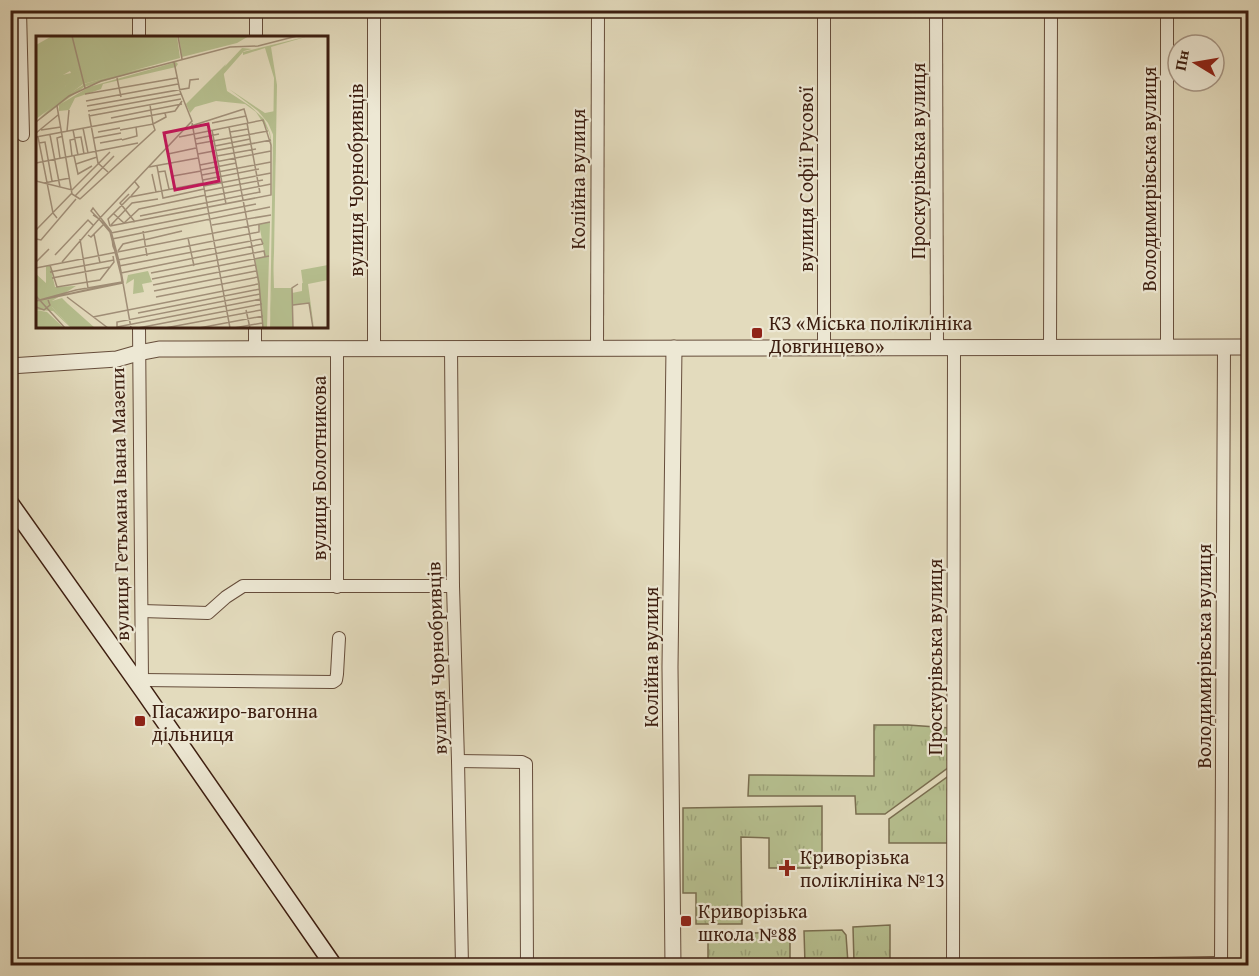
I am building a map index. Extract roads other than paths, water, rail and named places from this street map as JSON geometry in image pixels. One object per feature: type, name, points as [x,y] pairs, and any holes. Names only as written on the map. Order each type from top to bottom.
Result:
[{"type":"main road","name":"вулиця Гетьмана Івана Мазепи","points":[[10,503],[143,686],[334,966]]},
{"type":"street","points":[[20,10],[23,135]]},
{"type":"street","points":[[139,10],[139,36]]},
{"type":"street","points":[[256,10],[256,36]]},
{"type":"street","name":"вулиця Чорнобривців","points":[[374,10],[374,349]]},
{"type":"street","name":"Колійна вулиця","points":[[597,348],[598,10]]},
{"type":"street","name":"вулиця Софії Русової","points":[[824,10],[824,348]]},
{"type":"street","name":"Проскурівська вулиця","points":[[936,10],[938,348]]},
{"type":"street","points":[[1050,348],[1051,10]]},
{"type":"street","name":"Володимирівська вулиця","points":[[1167,10],[1167,348]]},
{"type":"street","name":"вулиця Гетьмана Івана Мазепи","points":[[139,328],[143,686]]},
{"type":"street","points":[[255,328],[255,349]]},
{"type":"street","name":"Володимирівська вулиця","points":[[1221,964],[1224,347]]},
{"type":"street","points":[[10,366],[117,359],[159,349],[1248,347]]},
{"type":"street","name":"вулиця Чорнобривців","points":[[451,348],[453,586],[459,761],[462,966]]},
{"type":"street","name":"Колійна вулиця","points":[[673,966],[670,667],[674,348]]},
{"type":"street","name":"Проскурівська вулиця","points":[[953,966],[954,348]]},
{"type":"street","name":"вулиця Болотникова","points":[[337,349],[337,587]]},
{"type":"street","name":"вулиця Болотникова","points":[[142,610],[208,613],[243,586],[453,586]]},
{"type":"street","points":[[143,686],[333,682],[337,674],[339,638]]},
{"type":"street","points":[[459,761],[522,762],[526,764],[527,966]]},
{"type":"street","points":[[1008,966],[1221,964]]},
{"type":"place","name":"КЗ «Міська поліклініка Довгинцево»","points":[[757,333]]},
{"type":"place","name":"Пасажиро-вагонна дільниця","points":[[140,721]]},
{"type":"place","name":"Криворізька поліклініка №13","points":[[787,868]]},
{"type":"place","name":"Криворізька школа №88","points":[[686,921]]}]
